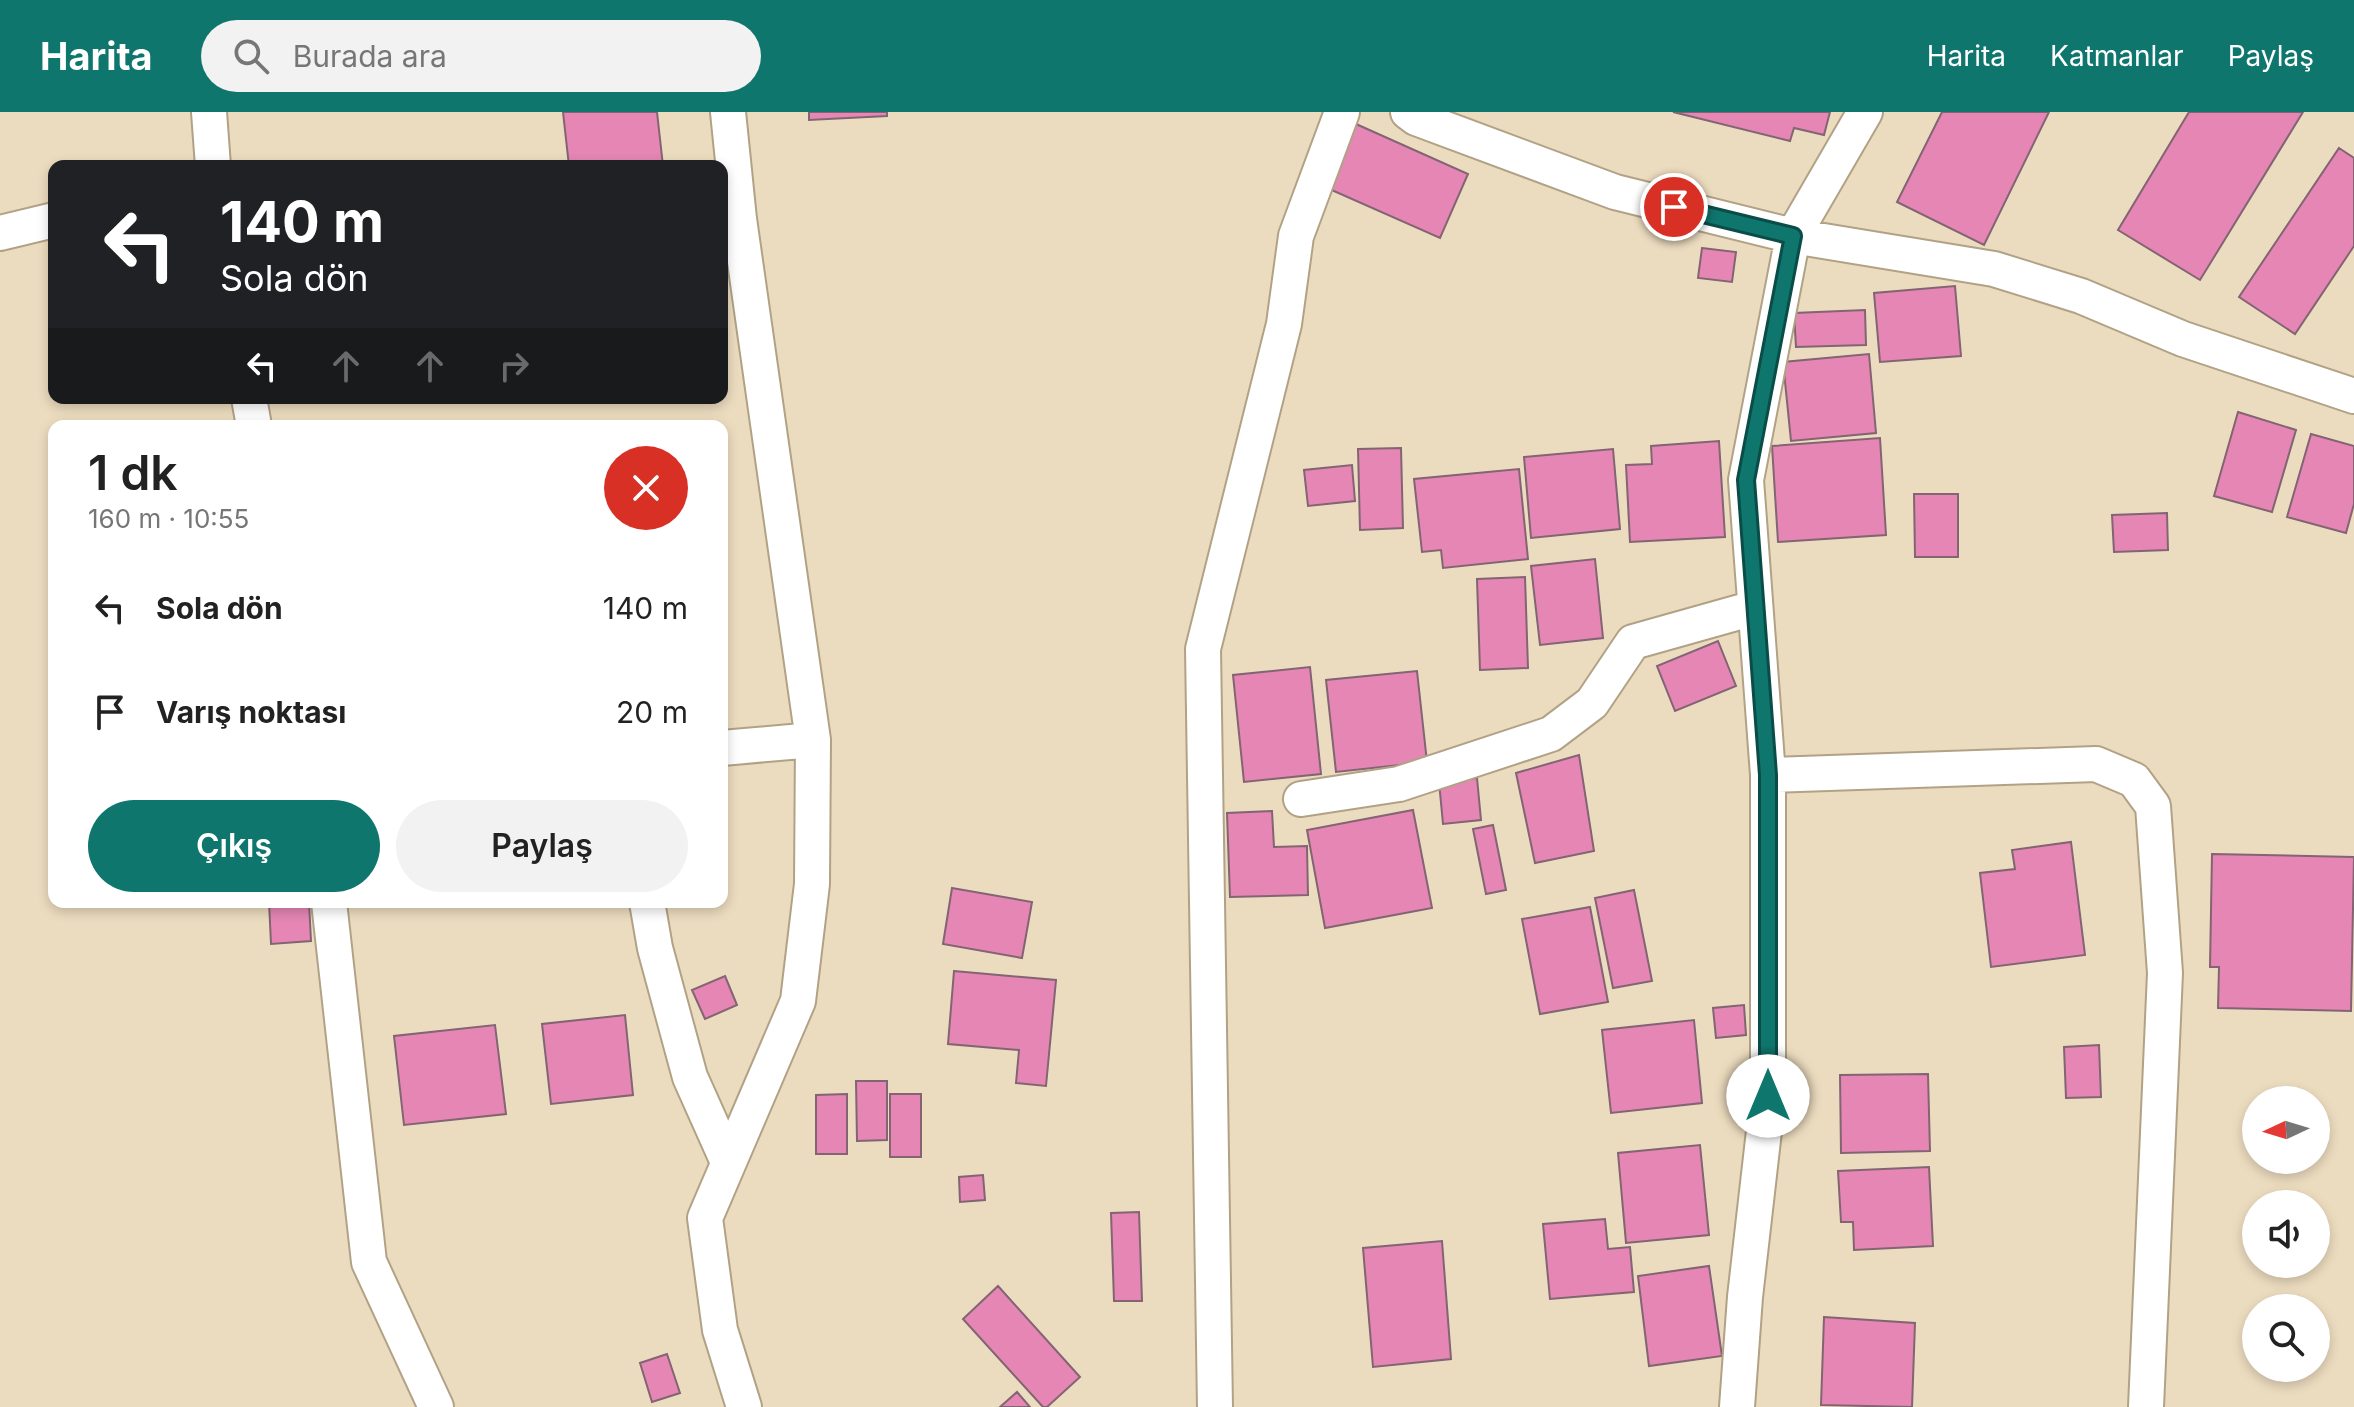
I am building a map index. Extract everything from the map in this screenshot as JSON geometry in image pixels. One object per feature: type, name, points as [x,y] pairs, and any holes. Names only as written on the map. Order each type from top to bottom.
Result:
[{"type":"street","points":[[209,112],[213,160]]},
{"type":"street","points":[[728,112],[739,219],[813,740],[812,884],[798,1001],[705,1218],[720,1330],[744,1407]]},
{"type":"street","points":[[1215,1407],[1203,649],[1284,324],[1296,236],[1342,112]]},
{"type":"street","points":[[1408,112],[1416,118],[1615,192],[1793,236],[1994,269],[2081,296],[2183,339],[2354,396]]},
{"type":"street","points":[[1737,1407],[1745,1297],[1768,1096],[1768,775],[1746,480],[1793,236],[1865,112]]},
{"type":"street","points":[[0,233],[48,221]]},
{"type":"street","points":[[1301,799],[1399,784],[1551,734],[1592,703],[1633,642],[1754,608]]},
{"type":"street","points":[[728,747],[813,740]]},
{"type":"street","points":[[1768,775],[2096,764],[2134,780],[2153,806],[2165,973],[2146,1407]]},
{"type":"street","points":[[330,908],[369,1262],[436,1407]]},
{"type":"street","points":[[648,908],[655,948],[690,1077],[728,1162]]},
{"type":"building","points":[[563,112],[657,112],[662,160],[568,160]]},
{"type":"building","points":[[809,112],[887,112],[887,116],[809,120]]},
{"type":"building","points":[[1673,112],[1830,112],[1824,135],[1794,128],[1790,141]]},
{"type":"building","points":[[1942,112],[2049,112],[1984,245],[1897,202]]},
{"type":"building","points":[[2189,112],[2303,112],[2200,280],[2118,230]]},
{"type":"building","points":[[1356,124],[1468,174],[1440,238],[1327,188]]},
{"type":"building","points":[[2339,148],[2354,158],[2354,246],[2295,334],[2239,297]]},
{"type":"building","points":[[1702,248],[1736,252],[1732,282],[1698,278]]},
{"type":"building","points":[[1955,286],[1961,356],[1880,362],[1874,293]]},
{"type":"building","points":[[1865,310],[1866,345],[1796,347],[1794,313]]},
{"type":"building","points":[[1869,354],[1876,433],[1791,441],[1783,362]]},
{"type":"building","points":[[2238,412],[2296,430],[2272,512],[2214,496]]},
{"type":"building","points":[[2311,434],[2354,446],[2354,504],[2346,533],[2287,517]]},
{"type":"building","points":[[1880,438],[1886,535],[1778,542],[1772,446]]},
{"type":"building","points":[[1719,441],[1725,537],[1630,542],[1626,465],[1652,464],[1651,446]]},
{"type":"building","points":[[1401,448],[1403,528],[1360,530],[1358,449]]},
{"type":"building","points":[[1613,449],[1620,529],[1531,538],[1524,457]]},
{"type":"building","points":[[1352,465],[1355,501],[1308,506],[1304,470]]},
{"type":"building","points":[[1519,469],[1528,559],[1443,568],[1441,550],[1422,552],[1414,479]]},
{"type":"building","points":[[1914,494],[1958,494],[1958,557],[1915,557]]},
{"type":"building","points":[[2167,513],[2168,550],[2114,552],[2112,515]]},
{"type":"building","points":[[1595,559],[1603,638],[1540,645],[1531,566]]},
{"type":"building","points":[[1525,577],[1528,668],[1480,670],[1477,579]]},
{"type":"building","points":[[1718,641],[1736,686],[1675,711],[1657,666]]},
{"type":"building","points":[[1310,667],[1321,774],[1244,782],[1233,675]]},
{"type":"building","points":[[1417,671],[1427,762],[1336,772],[1326,680]]},
{"type":"building","points":[[1579,755],[1594,851],[1535,863],[1516,773]]},
{"type":"building","points":[[1477,778],[1481,820],[1443,824],[1439,782]]},
{"type":"building","points":[[1413,810],[1432,908],[1325,928],[1307,830]]},
{"type":"building","points":[[1272,811],[1274,847],[1307,846],[1308,895],[1230,897],[1227,813]]},
{"type":"building","points":[[1493,825],[1506,890],[1486,894],[1473,829]]},
{"type":"building","points":[[2071,842],[2085,955],[1991,967],[1980,873],[2015,869],[2012,850]]},
{"type":"building","points":[[2212,854],[2354,857],[2351,1011],[2218,1008],[2219,967],[2210,967]]},
{"type":"building","points":[[952,888],[1032,902],[1022,958],[943,944]]},
{"type":"building","points":[[1634,890],[1652,981],[1613,988],[1595,898]]},
{"type":"building","points":[[1590,907],[1608,1002],[1540,1014],[1522,919]]},
{"type":"building","points":[[269,908],[309,908],[311,941],[271,944]]},
{"type":"building","points":[[954,971],[1056,980],[1046,1086],[1016,1083],[1019,1050],[948,1044]]},
{"type":"building","points":[[725,976],[737,1005],[705,1019],[692,990]]},
{"type":"building","points":[[1744,1005],[1746,1035],[1716,1038],[1713,1008]]},
{"type":"building","points":[[625,1015],[633,1095],[551,1104],[542,1024]]},
{"type":"building","points":[[1694,1020],[1702,1103],[1611,1113],[1602,1030]]},
{"type":"building","points":[[495,1025],[506,1114],[404,1125],[394,1036]]},
{"type":"building","points":[[2099,1045],[2101,1097],[2066,1098],[2064,1047]]},
{"type":"building","points":[[1928,1074],[1930,1151],[1841,1153],[1840,1075]]},
{"type":"building","points":[[856,1081],[887,1081],[887,1140],[857,1141]]},
{"type":"building","points":[[847,1094],[847,1154],[816,1154],[816,1095]]},
{"type":"building","points":[[890,1094],[921,1094],[921,1157],[890,1157]]},
{"type":"building","points":[[1700,1145],[1709,1235],[1626,1243],[1618,1153]]},
{"type":"building","points":[[1929,1167],[1933,1246],[1854,1250],[1853,1222],[1841,1222],[1838,1171]]},
{"type":"building","points":[[983,1175],[985,1200],[960,1202],[959,1177]]},
{"type":"building","points":[[1139,1212],[1142,1301],[1114,1301],[1111,1213]]},
{"type":"building","points":[[1605,1219],[1608,1249],[1630,1247],[1634,1292],[1550,1299],[1543,1224]]},
{"type":"building","points":[[1442,1241],[1451,1359],[1373,1367],[1363,1248]]},
{"type":"building","points":[[1709,1266],[1722,1356],[1649,1366],[1638,1276]]},
{"type":"building","points":[[998,1286],[1080,1377],[1047,1407],[1043,1407],[963,1319]]},
{"type":"building","points":[[1824,1317],[1915,1323],[1912,1407],[1821,1405]]},
{"type":"building","points":[[667,1354],[680,1393],[652,1402],[640,1363]]},
{"type":"building","points":[[1017,1392],[1030,1407],[1000,1407]]},
{"type":"route","points":[[1674,207],[1793,236],[1746,480],[1768,775],[1768,1096]]}]
